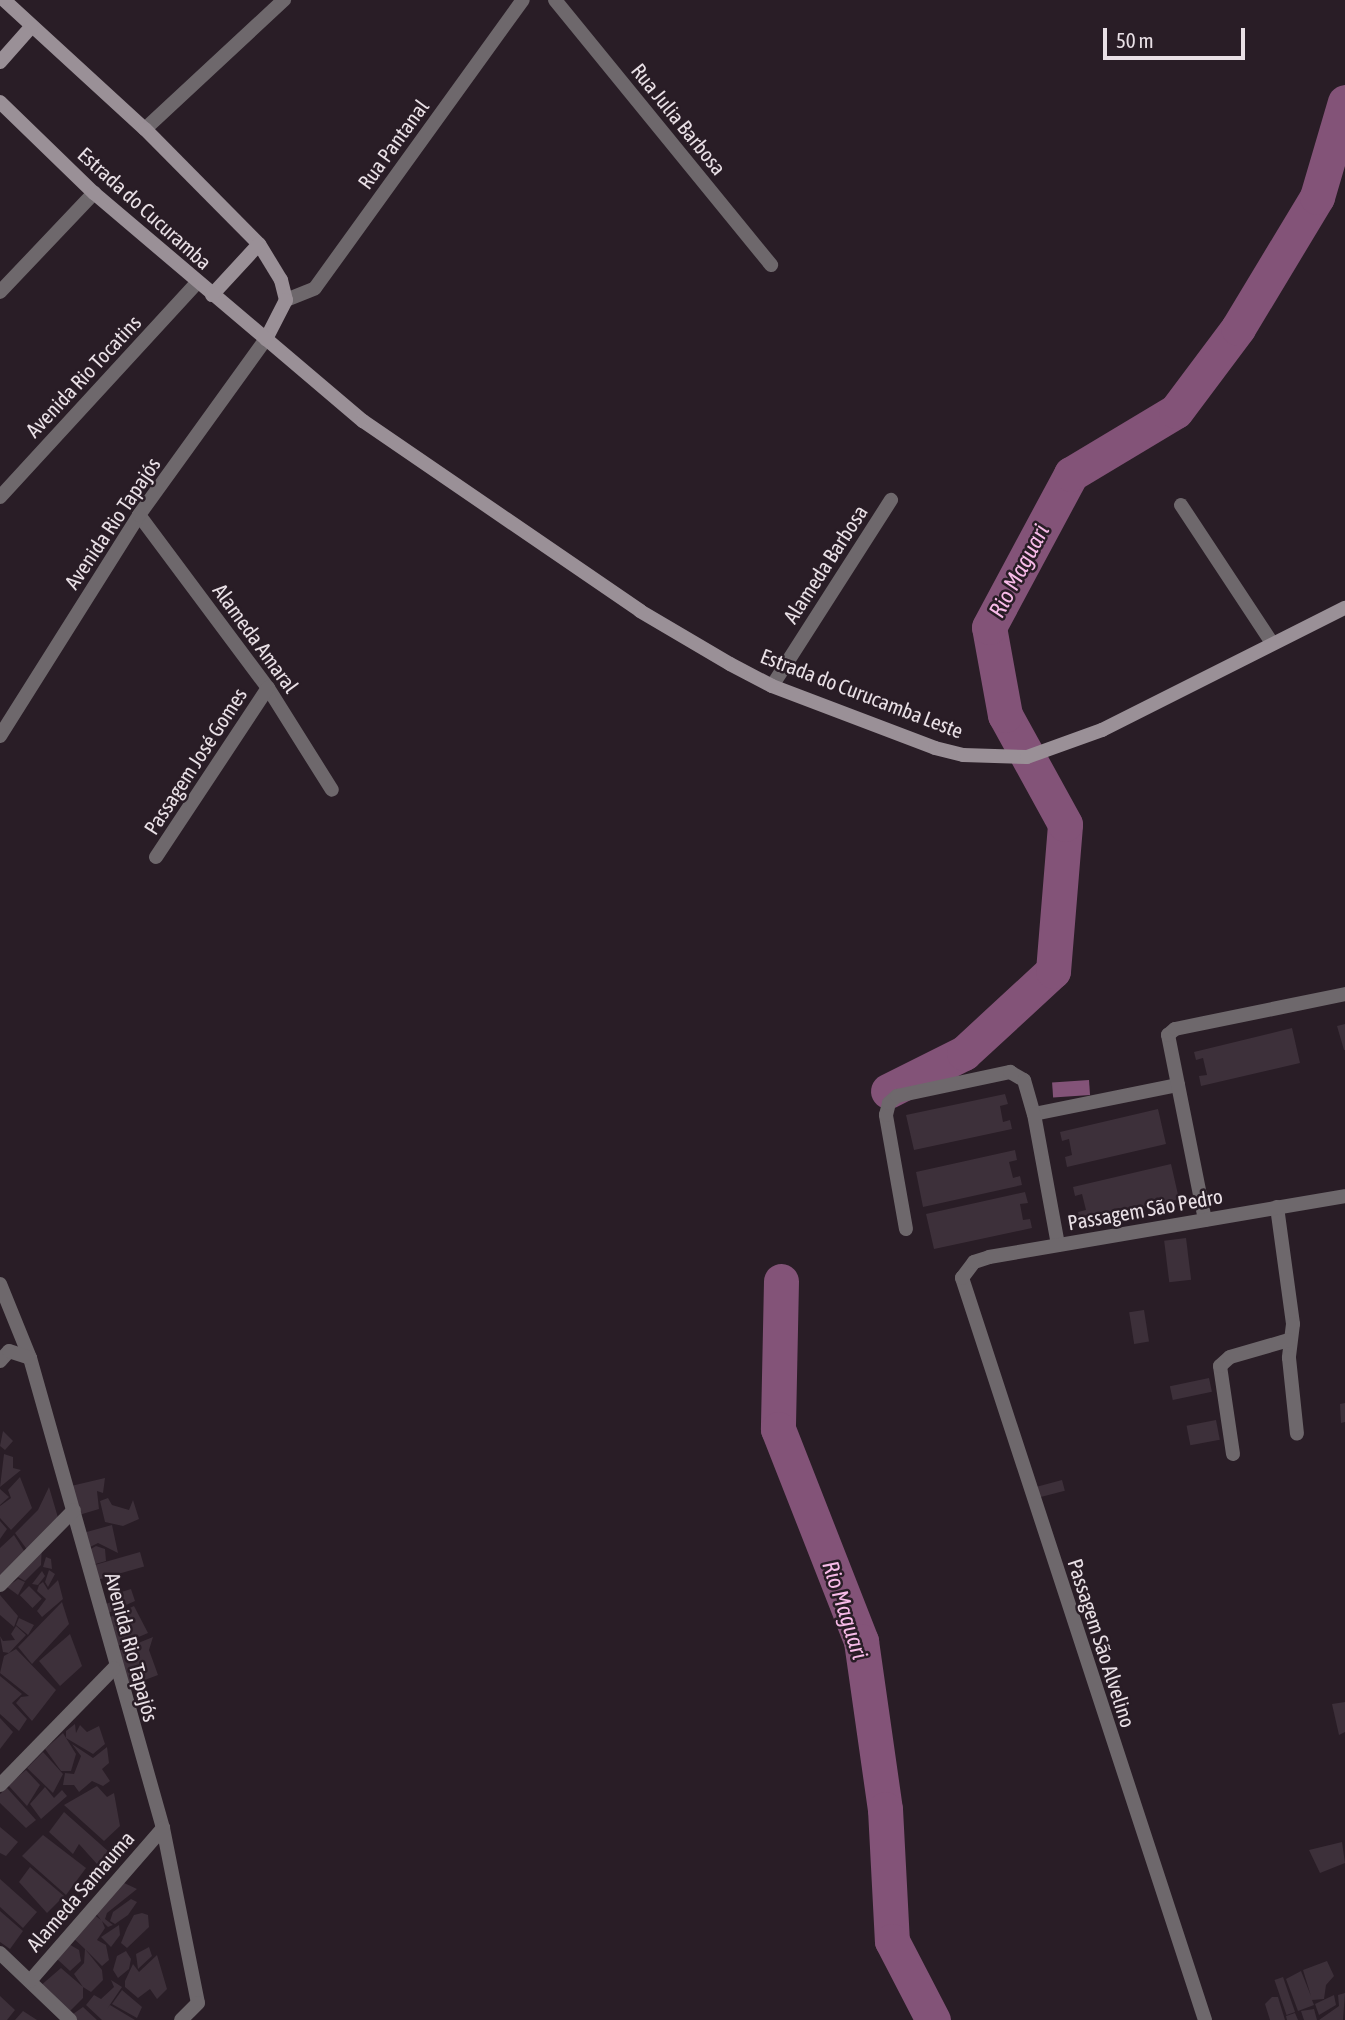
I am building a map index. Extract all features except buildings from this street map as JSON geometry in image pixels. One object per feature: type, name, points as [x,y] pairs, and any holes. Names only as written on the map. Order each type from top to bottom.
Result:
[{"type":"main road","points":[[4,0],[145,129],[259,244],[281,280],[286,300],[267,339]]},
{"type":"main road","points":[[0,62],[32,27]]},
{"type":"main road","name":"Estrada do Cucuramba","points":[[0,102],[94,193],[197,283],[267,339]]},
{"type":"main road","points":[[212,295],[259,244]]},
{"type":"main road","name":"Estrada do Curucamba Leste","points":[[267,339],[363,421],[640,611],[772,686],[935,748],[1020,758],[1102,730],[1345,608]]},
{"type":"street","points":[[145,129],[284,0]]},
{"type":"street","name":"Rua Pantanal","points":[[286,300],[315,288],[523,0]]},
{"type":"street","name":"Rua Julia Barbosa","points":[[555,0],[771,265]]},
{"type":"street","points":[[0,292],[94,193]]},
{"type":"street","name":"Avenida Rio Tocatins","points":[[0,497],[197,283]]},
{"type":"street","name":"Avenida Rio Tapajós","points":[[0,736],[139,515],[267,339]]},
{"type":"street","name":"Alameda Barbosa","points":[[772,686],[891,500]]},
{"type":"street","points":[[1181,505],[1272,643]]},
{"type":"street","name":"Alameda Amaral","points":[[139,515],[268,688],[332,790]]},
{"type":"street","name":"Passagem José Gomes","points":[[156,857],[268,688]]},
{"type":"street","points":[[1205,1220],[1167,1041],[1175,1029],[1345,994]]},
{"type":"street","points":[[906,1229],[886,1115],[889,1102],[897,1096],[1010,1072],[1024,1080],[1034,1114],[1058,1245]]},
{"type":"street","points":[[1034,1114],[1178,1085]]},
{"type":"street","name":"Passagem São Pedro","points":[[962,1278],[974,1262],[989,1257],[1345,1196]]},
{"type":"street","points":[[1277,1207],[1293,1324],[1289,1340],[1297,1434]]},
{"type":"street","name":"Passagem São Alvelino","points":[[962,1278],[1205,2020]]},
{"type":"street","name":"Avenida Rio Tapajós","points":[[0,1284],[30,1358],[74,1510],[114,1668],[163,1828],[198,2003],[181,2020]]},
{"type":"street","points":[[1233,1454],[1220,1366],[1230,1357],[1289,1340]]},
{"type":"street","points":[[3,1352],[30,1358]]},
{"type":"street","points":[[0,1584],[74,1510]]},
{"type":"street","points":[[0,1785],[114,1668]]},
{"type":"street","name":"Alameda Samauma","points":[[30,1981],[163,1828]]},
{"type":"street","points":[[0,1953],[69,2020]]},
{"type":"shaded area","points":[[1089,1080],[1090,1095],[1053,1098],[1052,1083]]},
{"type":"waterway","name":"Rio Maguari","points":[[888,1091],[964,1053],[1053,971],[1065,824],[1005,715],[989,627],[1071,474],[1176,411],[1238,328],[1317,197],[1345,102]]},
{"type":"waterway","name":"Rio Maguari","points":[[781,1281],[778,1429],[861,1641],[885,1809],[892,1941],[933,2020]]}]
